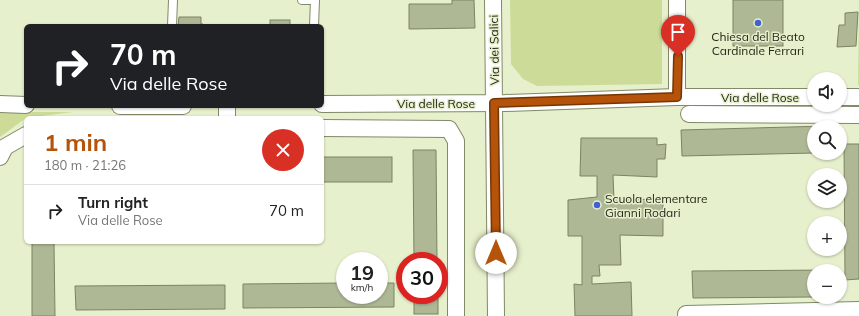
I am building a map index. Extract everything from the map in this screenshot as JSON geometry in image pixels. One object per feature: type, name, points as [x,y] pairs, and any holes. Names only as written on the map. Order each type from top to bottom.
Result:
[{"type":"street","name":"Via dei Salici","points":[[493,0],[496,316]]},
{"type":"street","points":[[677,0],[677,97]]},
{"type":"street","name":"Via delle Rose","points":[[324,104],[494,103],[677,97],[807,97]]},
{"type":"street","points":[[847,97],[859,97]]},
{"type":"street","points":[[0,104],[24,105]]},
{"type":"street","name":"Via delle Rose","points":[[689,114],[859,115]]},
{"type":"street","points":[[324,128],[449,129],[456,140],[456,316]]},
{"type":"street","points":[[0,157],[5,147],[24,135]]},
{"type":"street","points":[[686,316],[686,314],[859,310]]},
{"type":"lane","points":[[172,24],[173,0]]},
{"type":"lane","points":[[302,0],[315,0],[314,24]]},
{"type":"green space","points":[[510,0],[662,0],[662,84],[537,86],[523,79],[511,64]]},
{"type":"green space","points":[[858,0],[859,85],[858,85]]},
{"type":"green space","points":[[0,112],[73,112],[42,116],[24,116],[24,119],[0,137]]},
{"type":"building","points":[[452,0],[474,0],[475,28],[409,29],[409,4],[452,4]]},
{"type":"building","name":"Chiesa del Beato Cardinale Ferrari","points":[[733,0],[783,0],[783,46],[733,46]]},
{"type":"building","points":[[858,12],[856,46],[837,47],[839,25],[845,25],[845,13]]},
{"type":"building","points":[[179,17],[201,17],[201,24],[178,24]]},
{"type":"building","points":[[270,20],[290,20],[290,24],[270,24]]},
{"type":"building","points":[[807,127],[807,153],[682,156],[681,130]]},
{"type":"building","points":[[581,138],[657,138],[657,145],[666,144],[665,159],[657,159],[657,177],[613,175],[614,200],[663,199],[663,236],[620,235],[621,265],[599,265],[600,276],[592,276],[592,284],[631,282],[632,316],[575,316],[574,284],[582,285],[582,236],[568,236],[568,200],[597,197],[597,176],[580,176]]},
{"type":"building","points":[[847,144],[859,144],[859,279],[847,280],[847,264],[845,264],[845,256],[847,256],[847,216],[845,216],[844,208],[847,208],[847,168],[844,168],[844,160],[847,160]]},
{"type":"building","points":[[413,150],[436,150],[437,252],[414,252]]},
{"type":"building","points":[[324,157],[392,157],[392,182],[324,182]]},
{"type":"building","points":[[32,244],[54,244],[55,316],[32,316]]},
{"type":"building","points":[[807,270],[807,297],[693,298],[692,271]]},
{"type":"building","points":[[336,283],[336,304],[388,304],[388,283],[394,283],[394,307],[243,308],[243,284]]},
{"type":"building","points":[[225,285],[225,309],[76,310],[75,286]]},
{"type":"building","points":[[414,304],[438,304],[438,314],[414,314]]},
{"type":"place","name":"Chiesa del Beato Cardinale Ferrari","points":[[758,23]]},
{"type":"place","name":"Scuola elementare Gianni Rodari","points":[[597,205]]},
{"type":"route","points":[[496,253],[494,103],[677,97],[678,56]]}]
